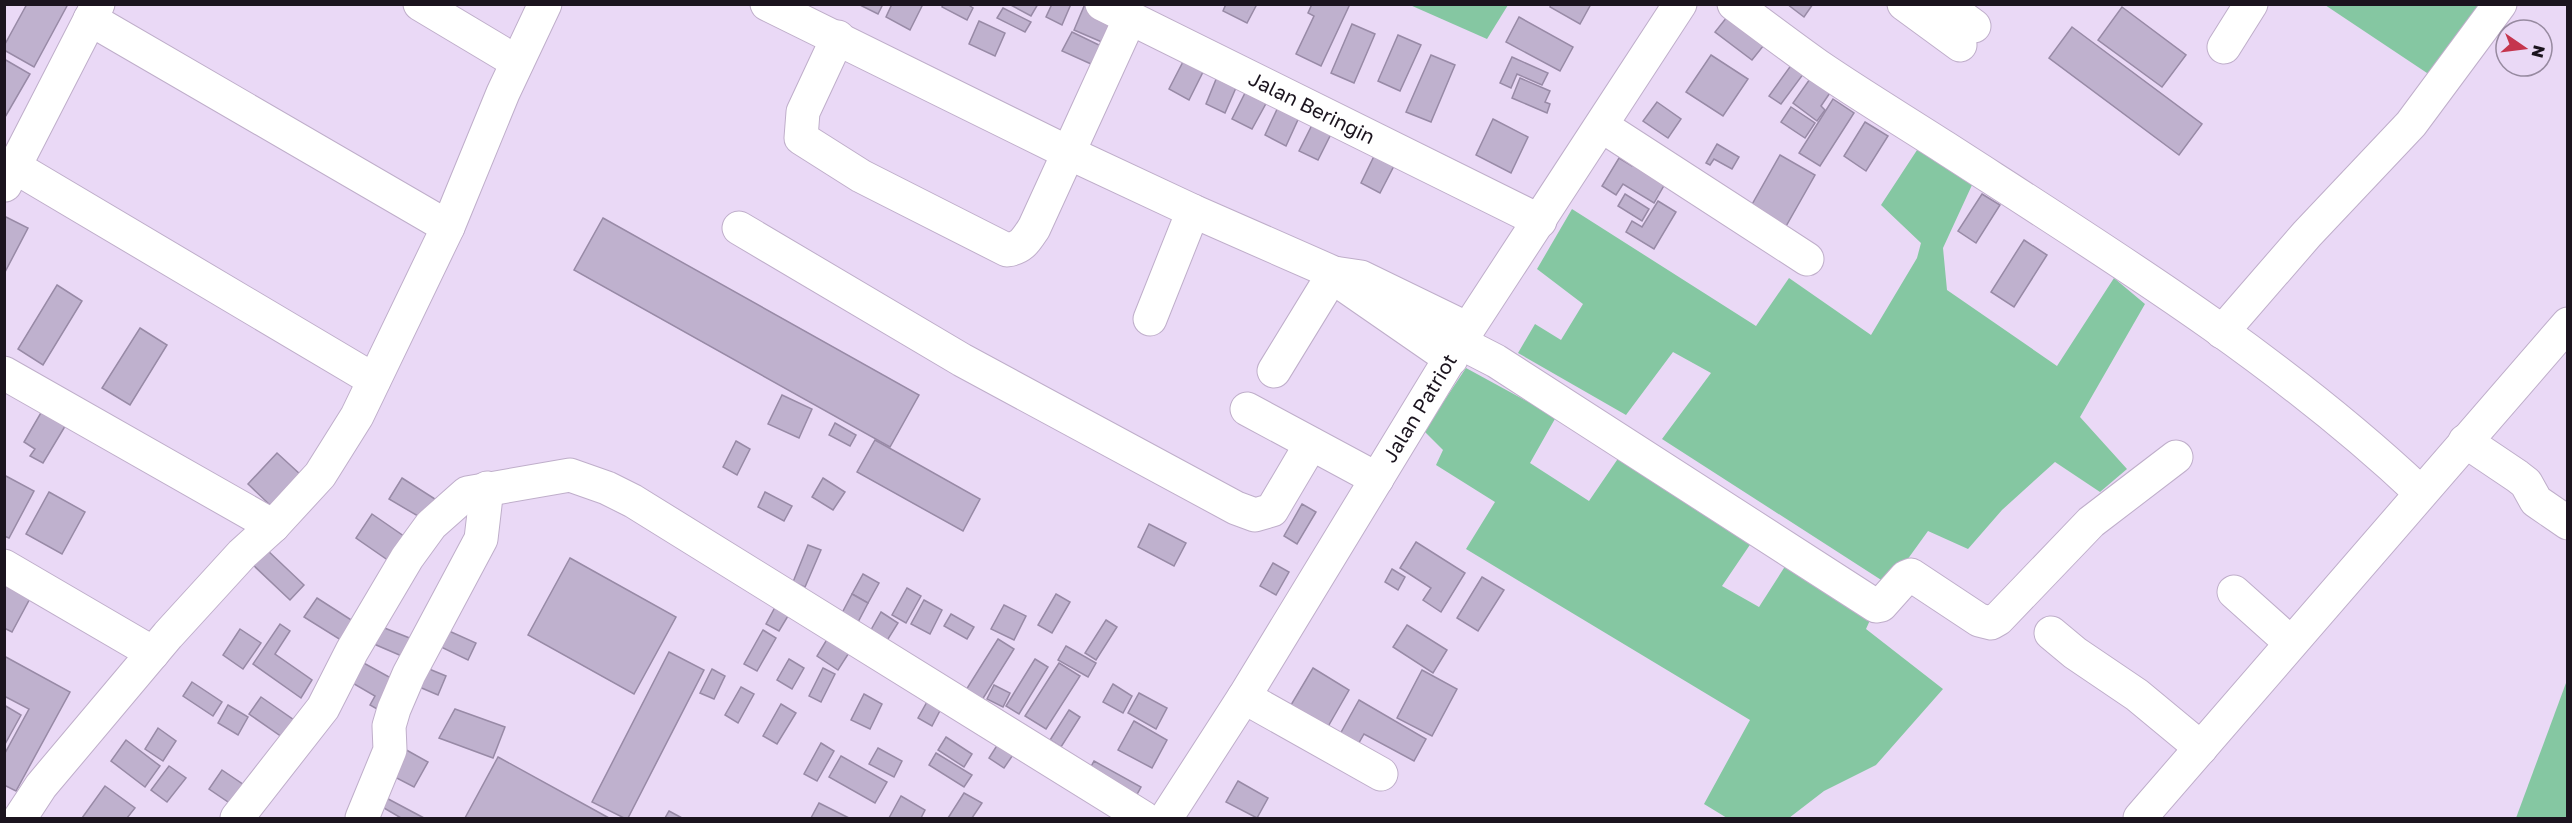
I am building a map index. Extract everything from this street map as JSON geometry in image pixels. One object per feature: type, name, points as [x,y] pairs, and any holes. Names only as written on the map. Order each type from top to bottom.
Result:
[{"type":"street","points":[[420,4],[517,62]]},
{"type":"street","points":[[20,819],[41,786],[153,653],[242,554],[273,526],[320,476],[357,416],[448,227],[517,62],[545,4]]},
{"type":"street","points":[[767,4],[1069,153],[1193,211],[1334,273],[1361,277],[1460,343],[1868,603],[1881,605],[1906,577],[1911,575],[1987,623],[1998,619],[2091,522],[2176,457]]},
{"type":"street","name":"Jalan Patriot","points":[[1166,819],[1216,740],[1253,702],[1271,652],[1371,476],[1460,343],[1531,217],[1602,126],[1680,4]]},
{"type":"street","points":[[1734,4],[1819,66],[2090,241],[2222,332],[2308,396],[2384,458],[2420,492]]},
{"type":"street","points":[[1904,4],[1967,36],[1944,4]]},
{"type":"street","points":[[2224,46],[2251,4]]},
{"type":"street","points":[[2222,332],[2307,234],[2411,124],[2500,4]]},
{"type":"street","points":[[838,38],[803,112],[801,138],[861,176],[1001,248],[1018,249],[1034,228],[1069,153],[1116,11]]},
{"type":"street","name":"Jalan Beringin","points":[[1116,11],[1531,217]]},
{"type":"street","points":[[374,380],[10,177],[94,12],[448,227]]},
{"type":"street","points":[[1602,126],[1807,259]]},
{"type":"street","points":[[1150,319],[1193,211]]},
{"type":"street","points":[[739,228],[963,360],[1225,502],[1256,515],[1272,510],[1311,444]]},
{"type":"street","points":[[1274,371],[1334,273]]},
{"type":"street","points":[[2140,819],[2420,492],[2568,324]]},
{"type":"street","points":[[4,373],[273,526]]},
{"type":"street","points":[[1247,409],[1371,476]]},
{"type":"street","points":[[2465,441],[2526,483],[2536,501],[2568,523]]},
{"type":"street","points":[[237,819],[323,708],[358,641],[407,558],[430,525],[467,493],[570,475],[607,488],[633,501],[1144,819]]},
{"type":"street","points":[[362,819],[390,750],[388,737],[394,709],[409,674],[481,539],[487,488]]},
{"type":"street","points":[[4,566],[153,653]]},
{"type":"street","points":[[2234,592],[2291,643]]},
{"type":"street","points":[[2051,633],[2075,653],[2138,694],[2201,748]]},
{"type":"street","points":[[1253,702],[1381,774]]},
{"type":"green space","points":[[1410,5],[1508,5],[1487,39]]},
{"type":"green space","points":[[2325,5],[2485,5],[2433,77]]},
{"type":"green space","points":[[1919,147],[1972,185],[1943,248],[1947,290],[2057,366],[2114,278],[2145,304],[2080,417],[2127,469],[2100,492],[2055,462],[2002,510],[1968,549],[1928,531],[1889,585],[1662,439],[1711,373],[1673,352],[1626,415],[1518,353],[1535,324],[1561,340],[1583,304],[1537,269],[1572,209],[1756,326],[1789,278],[1871,335],[1917,258],[1921,243],[1881,205]]},
{"type":"green space","points":[[1466,368],[1556,417],[1530,463],[1589,501],[1630,441],[1764,524],[1722,586],[1759,607],[1800,543],[1880,598],[1866,629],[1943,689],[1876,765],[1824,791],[1789,818],[1727,818],[1704,804],[1750,720],[1466,549],[1495,502],[1436,465],[1443,450],[1424,431]]},
{"type":"green space","points":[[2567,681],[2567,818],[2516,818],[2566,683]]},
{"type":"building","points":[[27,4],[68,4],[34,67],[4,50]]},
{"type":"building","points":[[858,4],[883,4],[878,14]]},
{"type":"building","points":[[892,4],[923,4],[910,30],[886,17]]},
{"type":"building","points":[[943,4],[967,4],[973,8],[967,20],[942,7]]},
{"type":"building","points":[[1009,4],[1038,4],[1031,16]]},
{"type":"building","points":[[1052,4],[1071,4],[1062,25],[1046,17]]},
{"type":"building","points":[[1085,4],[1119,28],[1111,46],[1074,30]]},
{"type":"building","points":[[1226,4],[1257,4],[1247,23],[1223,11]]},
{"type":"building","points":[[1312,4],[1350,4],[1321,66],[1296,54],[1314,16],[1308,13]]},
{"type":"building","points":[[1551,4],[1591,4],[1580,24],[1550,7]]},
{"type":"building","points":[[1787,4],[1813,4],[1804,17]]},
{"type":"building","points":[[2122,7],[2186,55],[2162,87],[2098,40]]},
{"type":"building","points":[[1003,8],[1031,22],[1025,32],[997,18]]},
{"type":"building","points":[[1519,17],[1573,47],[1560,71],[1506,42]]},
{"type":"building","points":[[1727,17],[1764,45],[1752,60],[1715,32]]},
{"type":"building","points":[[979,21],[1005,33],[995,56],[969,44]]},
{"type":"building","points":[[1352,24],[1375,34],[1354,83],[1331,73]]},
{"type":"building","points":[[2072,27],[2202,124],[2179,155],[2049,58]]},
{"type":"building","points":[[1072,32],[1101,46],[1100,68],[1062,51]]},
{"type":"building","points":[[1398,35],[1421,45],[1400,91],[1378,81]]},
{"type":"building","points":[[1431,55],[1455,65],[1431,122],[1406,112]]},
{"type":"building","points":[[1711,55],[1748,79],[1723,116],[1686,92]]},
{"type":"building","points":[[1186,56],[1206,66],[1189,100],[1169,89]]},
{"type":"building","points":[[1512,57],[1548,73],[1542,85],[1517,74],[1511,88],[1500,83]]},
{"type":"building","points":[[4,59],[30,74],[4,119]]},
{"type":"building","points":[[1792,64],[1804,73],[1781,104],[1769,96]]},
{"type":"building","points":[[1219,72],[1239,81],[1225,113],[1206,104]]},
{"type":"building","points":[[1812,76],[1832,90],[1821,106],[1825,110],[1817,121],[1793,103]]},
{"type":"building","points":[[1520,78],[1550,91],[1545,102],[1550,104],[1547,113],[1512,98]]},
{"type":"building","points":[[1248,87],[1269,98],[1252,129],[1232,119]]},
{"type":"building","points":[[1833,99],[1854,113],[1820,166],[1799,153]]},
{"type":"building","points":[[1657,102],[1681,119],[1668,138],[1643,121]]},
{"type":"building","points":[[1280,103],[1301,113],[1286,146],[1265,135]]},
{"type":"building","points":[[1791,107],[1815,123],[1805,138],[1781,122]]},
{"type":"building","points":[[1315,119],[1334,128],[1318,160],[1299,151]]},
{"type":"building","points":[[1493,119],[1528,137],[1511,173],[1476,155]]},
{"type":"building","points":[[1865,122],[1888,136],[1866,171],[1844,156]]},
{"type":"building","points":[[1717,144],[1739,157],[1732,169],[1714,159],[1710,165],[1706,163]]},
{"type":"building","points":[[1377,150],[1397,160],[1380,193],[1361,183]]},
{"type":"building","points":[[1780,155],[1815,175],[1785,228],[1750,208]]},
{"type":"building","points":[[1619,158],[1632,166],[1634,163],[1666,182],[1654,203],[1623,184],[1616,195],[1602,186]]},
{"type":"building","points":[[1625,194],[1649,209],[1642,221],[1618,206]]},
{"type":"building","points":[[1982,194],[2000,205],[1976,243],[1958,231]]},
{"type":"building","points":[[1658,201],[1676,212],[1654,249],[1626,232],[1632,221],[1642,227]]},
{"type":"building","points":[[4,216],[28,228],[4,274]]},
{"type":"building","points":[[603,218],[919,395],[890,447],[574,270]]},
{"type":"building","points":[[2024,240],[2047,255],[2014,307],[1991,292]]},
{"type":"building","points":[[57,285],[82,301],[43,365],[18,349]]},
{"type":"building","points":[[140,328],[167,345],[130,405],[102,388]]},
{"type":"building","points":[[782,395],[812,409],[799,438],[768,424]]},
{"type":"building","points":[[46,404],[70,418],[43,463],[30,456],[35,449],[24,442]]},
{"type":"building","points":[[835,423],[856,435],[850,446],[829,435]]},
{"type":"building","points":[[875,440],[980,499],[963,531],[857,472]]},
{"type":"building","points":[[736,441],[750,449],[737,475],[723,467]]},
{"type":"building","points":[[277,453],[301,475],[271,506],[248,484]]},
{"type":"building","points":[[4,475],[34,491],[9,538],[4,536]]},
{"type":"building","points":[[402,478],[435,499],[423,519],[389,499]]},
{"type":"building","points":[[823,478],[845,492],[833,510],[812,497]]},
{"type":"building","points":[[49,492],[85,512],[62,554],[26,534]]},
{"type":"building","points":[[765,492],[792,506],[784,521],[758,507]]},
{"type":"building","points":[[1302,504],[1316,512],[1297,544],[1284,536]]},
{"type":"building","points":[[372,514],[408,539],[392,563],[356,538]]},
{"type":"building","points":[[1149,524],[1186,543],[1174,566],[1138,547]]},
{"type":"building","points":[[1416,542],[1465,573],[1441,612],[1423,600],[1431,588],[1400,568]]},
{"type":"building","points":[[808,545],[821,550],[805,587],[793,582]]},
{"type":"building","points":[[266,549],[304,585],[290,600],[252,564]]},
{"type":"building","points":[[570,558],[676,617],[634,694],[528,635]]},
{"type":"building","points":[[1273,563],[1289,572],[1276,595],[1260,586]]},
{"type":"building","points":[[1392,569],[1405,577],[1398,590],[1385,582]]},
{"type":"building","points":[[863,574],[879,583],[868,603],[852,594]]},
{"type":"building","points":[[1482,577],[1504,590],[1478,631],[1457,618]]},
{"type":"building","points":[[4,585],[34,591],[12,632],[4,628]]},
{"type":"building","points":[[907,588],[921,596],[906,623],[892,615]]},
{"type":"building","points":[[852,594],[868,603],[857,624],[841,615]]},
{"type":"building","points":[[1056,594],[1070,602],[1052,633],[1038,625]]},
{"type":"building","points":[[317,598],[356,623],[344,642],[304,617]]},
{"type":"building","points":[[780,598],[794,606],[779,631],[766,624]]},
{"type":"building","points":[[924,600],[942,610],[930,634],[911,624]]},
{"type":"building","points":[[1004,605],[1026,616],[1014,640],[991,629]]},
{"type":"building","points":[[881,612],[898,623],[883,647],[867,637]]},
{"type":"building","points":[[951,614],[974,627],[967,639],[944,626]]},
{"type":"building","points":[[1106,620],[1117,627],[1096,660],[1085,653]]},
{"type":"building","points":[[280,624],[290,631],[275,654],[312,680],[301,698],[253,664]]},
{"type":"building","points":[[1407,625],[1447,650],[1433,673],[1393,647]]},
{"type":"building","points":[[382,627],[412,639],[404,657],[374,644]]},
{"type":"building","points":[[240,629],[261,643],[243,669],[223,655]]},
{"type":"building","points":[[763,630],[776,638],[757,671],[744,664]]},
{"type":"building","points":[[449,631],[476,643],[468,660],[441,647]]},
{"type":"building","points":[[832,631],[854,645],[838,670],[817,656]]},
{"type":"building","points":[[998,639],[1014,649],[982,700],[966,690]]},
{"type":"building","points":[[1066,646],[1096,663],[1088,677],[1058,660]]},
{"type":"building","points":[[669,652],[704,670],[628,818],[624,818],[592,802]]},
{"type":"building","points":[[4,656],[70,692],[16,791],[4,785],[4,755],[29,709],[4,696]]},
{"type":"building","points":[[789,659],[804,668],[792,689],[777,680]]},
{"type":"building","points":[[1035,659],[1048,667],[1019,714],[1006,706]]},
{"type":"building","points":[[360,661],[400,683],[384,713],[370,705],[375,696],[349,681]]},
{"type":"building","points":[[1059,663],[1080,676],[1046,729],[1025,716]]},
{"type":"building","points":[[417,664],[446,676],[438,695],[410,683]]},
{"type":"building","points":[[823,668],[835,674],[821,702],[809,696]]},
{"type":"building","points":[[1313,668],[1349,690],[1322,737],[1285,715]]},
{"type":"building","points":[[712,669],[725,676],[714,699],[700,693]]},
{"type":"building","points":[[1422,670],[1457,689],[1432,736],[1397,718]]},
{"type":"building","points":[[192,682],[222,702],[213,716],[183,696]]},
{"type":"building","points":[[1113,684],[1132,696],[1123,713],[1103,702]]},
{"type":"building","points":[[994,685],[1010,693],[1003,707],[987,699]]},
{"type":"building","points":[[741,687],[754,694],[738,723],[725,715]]},
{"type":"building","points":[[932,693],[945,701],[932,726],[918,718]]},
{"type":"building","points":[[1139,693],[1167,708],[1156,729],[1128,713]]},
{"type":"building","points":[[864,694],[882,704],[870,729],[851,720]]},
{"type":"building","points":[[261,697],[294,720],[282,737],[249,714]]},
{"type":"building","points":[[1359,700],[1426,739],[1414,761],[1364,734],[1352,755],[1334,745]]},
{"type":"building","points":[[781,704],[796,713],[777,744],[763,736]]},
{"type":"building","points":[[4,705],[21,715],[4,746]]},
{"type":"building","points":[[228,705],[248,717],[238,735],[218,723]]},
{"type":"building","points":[[455,709],[505,727],[493,758],[439,738]]},
{"type":"building","points":[[1069,710],[1080,717],[1061,747],[1050,740]]},
{"type":"building","points":[[1134,721],[1167,740],[1152,768],[1118,750]]},
{"type":"building","points":[[158,728],[176,741],[163,761],[145,749]]},
{"type":"building","points":[[1003,736],[1019,746],[1004,768],[989,758]]},
{"type":"building","points":[[946,737],[972,754],[964,767],[938,750]]},
{"type":"building","points":[[126,740],[160,766],[145,787],[111,761]]},
{"type":"building","points":[[821,743],[834,751],[817,781],[804,774]]},
{"type":"building","points":[[401,747],[428,762],[414,787],[387,773]]},
{"type":"building","points":[[878,748],[902,761],[894,777],[869,764]]},
{"type":"building","points":[[936,753],[972,775],[964,787],[929,765]]},
{"type":"building","points":[[841,756],[887,782],[875,803],[829,777]]},
{"type":"building","points":[[498,757],[609,818],[465,818]]},
{"type":"building","points":[[1094,761],[1141,787],[1135,798],[1088,772]]},
{"type":"building","points":[[169,766],[186,778],[167,802],[151,790]]},
{"type":"building","points":[[222,770],[250,789],[237,808],[209,789]]},
{"type":"building","points":[[1238,781],[1268,798],[1257,818],[1226,802]]},
{"type":"building","points":[[105,786],[135,808],[127,818],[82,818]]},
{"type":"building","points":[[377,793],[424,818],[401,818],[372,801]]},
{"type":"building","points":[[964,793],[982,803],[972,818],[948,818]]},
{"type":"building","points":[[901,796],[925,810],[921,818],[889,818]]},
{"type":"building","points":[[819,803],[849,818],[811,818]]},
{"type":"building","points":[[669,811],[682,818],[665,818]]}]
